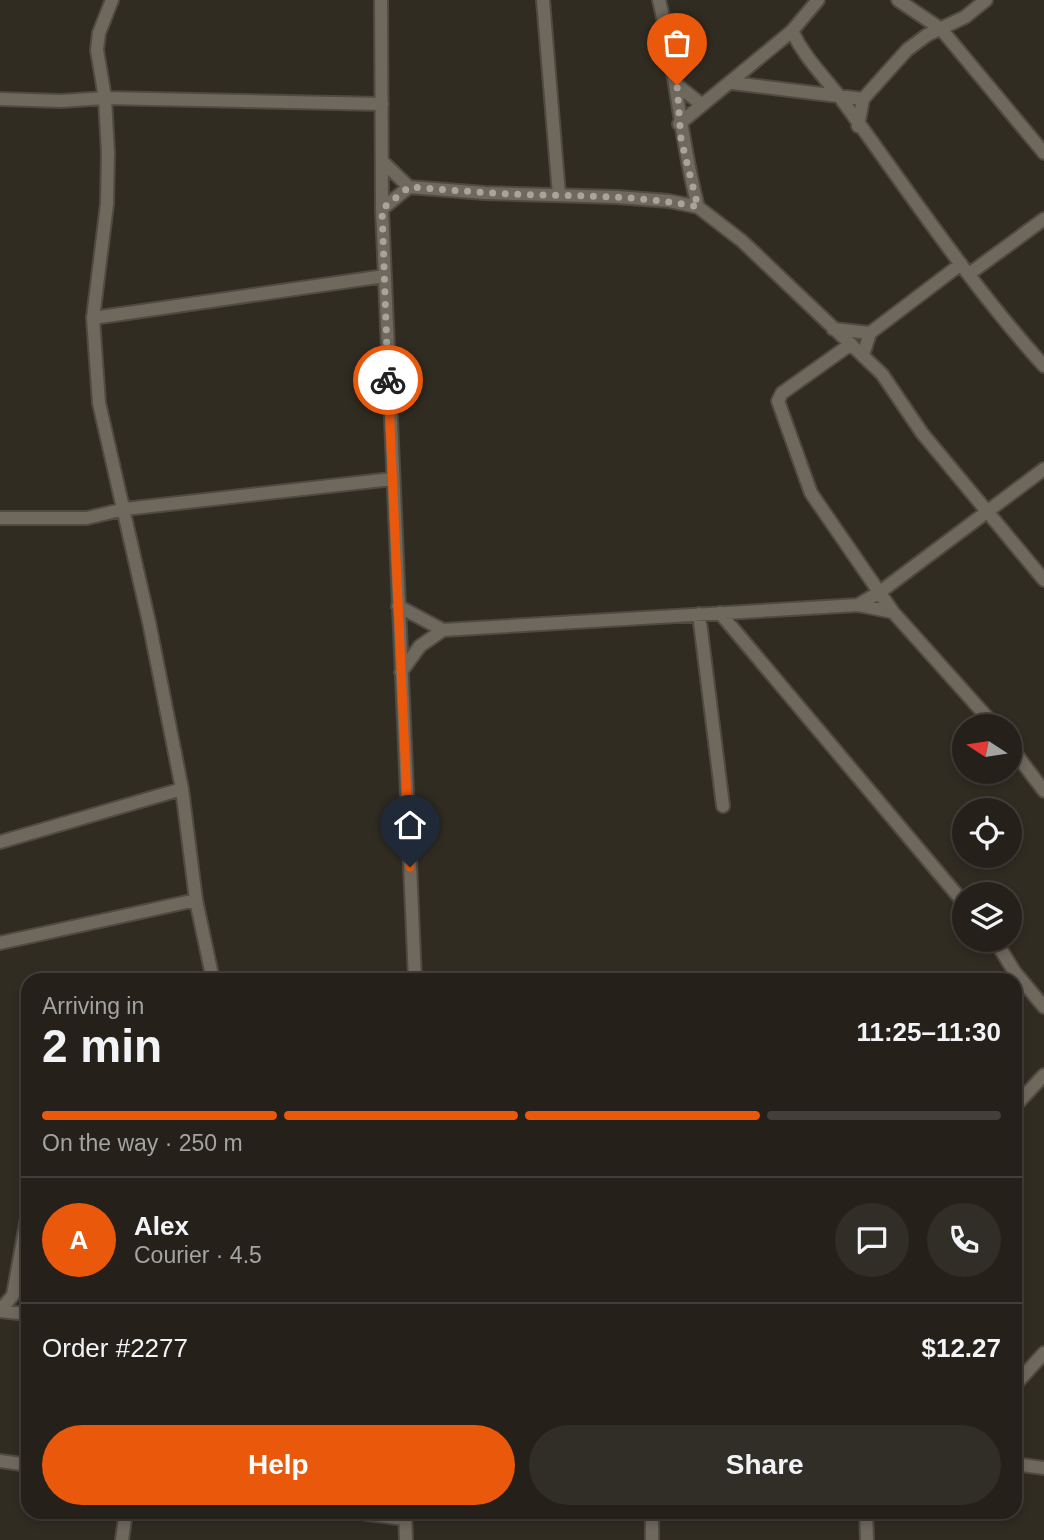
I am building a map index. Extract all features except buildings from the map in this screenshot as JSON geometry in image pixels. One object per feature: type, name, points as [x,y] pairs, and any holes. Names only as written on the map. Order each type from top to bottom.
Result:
[{"type":"street","points":[[112,0],[96,50],[105,98],[107,204],[93,318],[99,403],[125,509],[182,789],[195,900],[211,973]]},
{"type":"street","points":[[381,0],[382,209],[415,973]]},
{"type":"street","points":[[543,0],[559,195]]},
{"type":"street","points":[[659,0],[677,85],[679,124],[698,207]]},
{"type":"street","points":[[679,124],[792,31],[818,0]]},
{"type":"street","points":[[898,0],[941,29],[1044,153]]},
{"type":"street","points":[[858,126],[863,99],[907,50],[927,34],[965,17],[986,0]]},
{"type":"street","points":[[792,31],[810,63],[839,96],[858,126],[1002,319],[1044,366]]},
{"type":"street","points":[[732,83],[863,99]]},
{"type":"street","points":[[677,85],[702,104]]},
{"type":"street","points":[[0,99],[61,101],[105,98],[382,104]]},
{"type":"street","points":[[382,161],[409,187],[669,201],[698,207],[742,241],[863,355],[1044,580]]},
{"type":"street","points":[[382,209],[409,187]]},
{"type":"street","points":[[863,355],[870,333],[1044,219]]},
{"type":"street","points":[[93,318],[385,276]]},
{"type":"street","points":[[833,329],[870,333]]},
{"type":"street","points":[[851,344],[782,393],[778,401],[811,493],[893,612],[984,714]]},
{"type":"street","points":[[859,605],[1044,469]]},
{"type":"street","points":[[0,518],[88,518],[125,509],[392,479]]},
{"type":"street","points":[[401,672],[420,646],[443,631],[859,605],[893,612]]},
{"type":"street","points":[[398,606],[443,631]]},
{"type":"street","points":[[720,612],[952,889]]},
{"type":"street","points":[[699,614],[723,806]]},
{"type":"street","points":[[1022,762],[1044,791]]},
{"type":"street","points":[[0,842],[182,789]]},
{"type":"street","points":[[0,943],[195,900]]},
{"type":"street","points":[[1002,952],[1016,973]]},
{"type":"street","points":[[1022,981],[1044,1007]]},
{"type":"street","points":[[1022,1099],[1044,1075]]},
{"type":"street","points":[[0,1311],[13,1295],[21,1251]]},
{"type":"street","points":[[13,1295],[21,1306]]},
{"type":"street","points":[[0,1311],[21,1313]]},
{"type":"street","points":[[1022,1377],[1044,1353]]},
{"type":"street","points":[[0,1461],[21,1464]]},
{"type":"street","points":[[1022,1465],[1044,1468]]},
{"type":"street","points":[[122,1540],[125,1519]]},
{"type":"street","points":[[405,1519],[406,1540]]},
{"type":"street","points":[[652,1519],[652,1540]]},
{"type":"street","points":[[866,1519],[867,1540]]},
{"type":"way so far","points":[[388,380],[382,209],[409,187],[485,193],[617,197],[669,201],[698,207],[681,139],[677,85]]},
{"type":"route","points":[[388,380],[410,867]]}]
